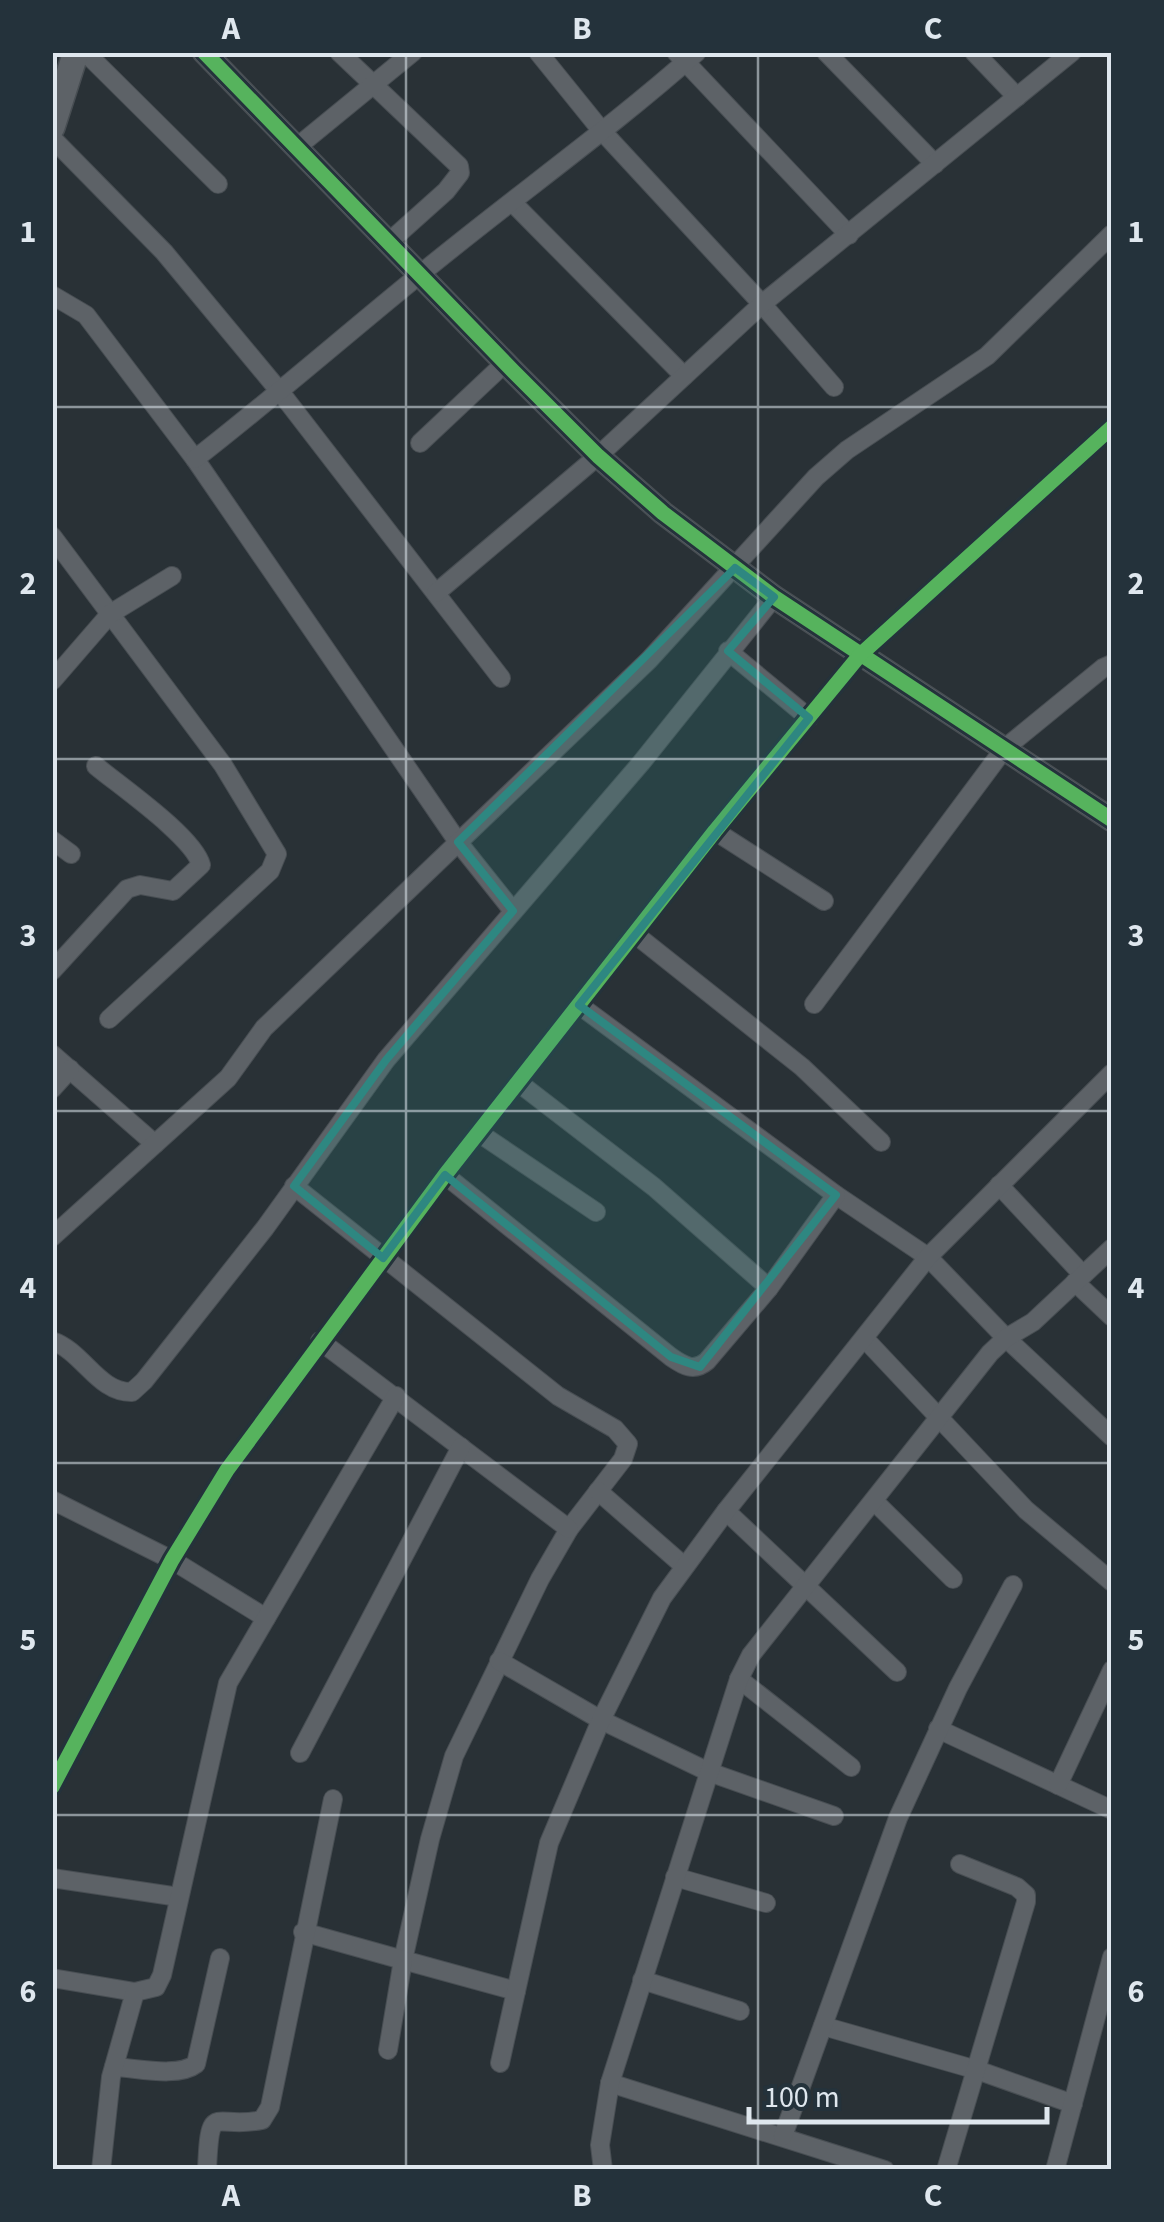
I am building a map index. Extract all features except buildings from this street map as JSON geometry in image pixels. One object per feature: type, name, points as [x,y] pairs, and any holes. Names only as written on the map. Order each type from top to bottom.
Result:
[{"type":"main road","points":[[52,126],[76,52]]},
{"type":"street","points":[[85,52],[218,184]]},
{"type":"street","points":[[204,52],[505,363],[662,513],[774,598],[1112,820]]},
{"type":"street","points":[[339,52],[459,166],[460,173],[446,191],[389,242]]},
{"type":"street","points":[[297,147],[414,52]]},
{"type":"street","points":[[538,52],[600,130],[834,387]]},
{"type":"street","points":[[826,52],[936,164]]},
{"type":"street","points":[[974,52],[1016,97]]},
{"type":"street","points":[[436,592],[598,456],[762,304],[1072,52]]},
{"type":"street","points":[[194,459],[512,204],[686,56],[849,235]]},
{"type":"street","points":[[52,138],[164,252],[281,393],[501,678]]},
{"type":"street","points":[[512,204],[684,376]]},
{"type":"street","points":[[52,1237],[228,1078],[264,1028],[649,660],[816,478],[847,450],[987,356],[1112,234]]},
{"type":"street","points":[[52,294],[86,315],[194,459],[458,842],[512,910]]},
{"type":"street","points":[[420,443],[505,363]]},
{"type":"street","points":[[52,1787],[172,1560],[227,1470],[445,1175],[715,831],[860,655],[1112,427]]},
{"type":"street","points":[[52,536],[222,765],[277,854],[270,871],[108,1019]]},
{"type":"street","points":[[52,682],[110,614],[172,576]]},
{"type":"street","points":[[52,1341],[71,1350],[108,1385],[121,1392],[132,1392],[166,1354],[386,1060],[641,763],[774,598]]},
{"type":"street","points":[[728,651],[809,718]]},
{"type":"street","points":[[814,1004],[1004,748],[1112,664]]},
{"type":"street","points":[[52,971],[127,889],[140,885],[173,891],[201,865],[197,853],[162,819],[96,766]]},
{"type":"street","points":[[715,831],[824,902]]},
{"type":"street","points":[[52,840],[70,854]]},
{"type":"street","points":[[636,935],[802,1067],[881,1142]]},
{"type":"street","points":[[579,1005],[836,1195],[928,1257],[1006,1338],[1112,1436]]},
{"type":"street","points":[[52,1054],[155,1144]]},
{"type":"street","points":[[52,1088],[70,1070]]},
{"type":"street","points":[[500,2062],[549,1843],[601,1720],[645,1630],[684,1566],[928,1257],[1112,1073]]},
{"type":"street","points":[[519,1083],[654,1187],[768,1288]]},
{"type":"street","points":[[479,1133],[596,1212]]},
{"type":"street","points":[[445,1175],[682,1365],[700,1367],[768,1288],[836,1195]]},
{"type":"street","points":[[999,1185],[1112,1317]]},
{"type":"street","points":[[294,1186],[558,1396],[624,1437],[627,1452],[569,1529],[540,1579],[454,1756],[403,1960],[388,2050]]},
{"type":"street","points":[[603,2170],[600,2145],[610,2083],[738,1679],[768,1632],[938,1416],[1006,1338],[1033,1322],[1112,1248]]},
{"type":"street","points":[[865,1339],[1026,1510],[1112,1582]]},
{"type":"street","points":[[320,1340],[569,1529]]},
{"type":"street","points":[[52,1978],[135,1992],[156,1988],[223,1697],[396,1396]]},
{"type":"street","points":[[300,1753],[461,1447]]},
{"type":"street","points":[[598,1491],[684,1566]]},
{"type":"street","points":[[52,1500],[172,1560],[266,1618]]},
{"type":"street","points":[[874,1501],[953,1579]]},
{"type":"street","points":[[726,1511],[897,1672]]},
{"type":"street","points":[[783,2136],[898,1818],[938,1729],[1013,1585]]},
{"type":"street","points":[[499,1661],[601,1720],[709,1772],[834,1816]]},
{"type":"street","points":[[1058,1784],[1112,1670]]},
{"type":"street","points":[[738,1679],[851,1767]]},
{"type":"street","points":[[938,1729],[1112,1810]]},
{"type":"street","points":[[207,2170],[214,2124],[220,2120],[262,2120],[270,2107],[332,1799]]},
{"type":"street","points":[[946,2170],[1026,1895],[1017,1887],[960,1864]]},
{"type":"street","points":[[675,1877],[766,1903]]},
{"type":"street","points":[[52,1878],[179,1897]]},
{"type":"street","points":[[304,1932],[516,1991]]},
{"type":"street","points":[[1055,2170],[1112,1957]]},
{"type":"street","points":[[114,2067],[179,2070],[196,2064],[220,1958]]},
{"type":"street","points":[[642,1980],[740,2012]]},
{"type":"street","points":[[101,2170],[114,2067],[135,1992]]},
{"type":"street","points":[[824,2026],[977,2070],[1073,2104]]},
{"type":"street","points":[[610,2083],[884,2170]]},
{"type":"highlighted area","points":[[735,568],[774,597],[728,651],[809,718],[579,1005],[836,1195],[700,1367],[671,1357],[445,1175],[383,1258],[294,1186],[386,1060],[513,911],[458,842]]},
{"type":"cycle path","points":[[204,52],[514,372],[598,456],[663,513],[774,597],[1112,820]]},
{"type":"cycle path","points":[[52,1787],[172,1560],[227,1470],[445,1175],[715,831],[860,655],[1112,427]]}]
